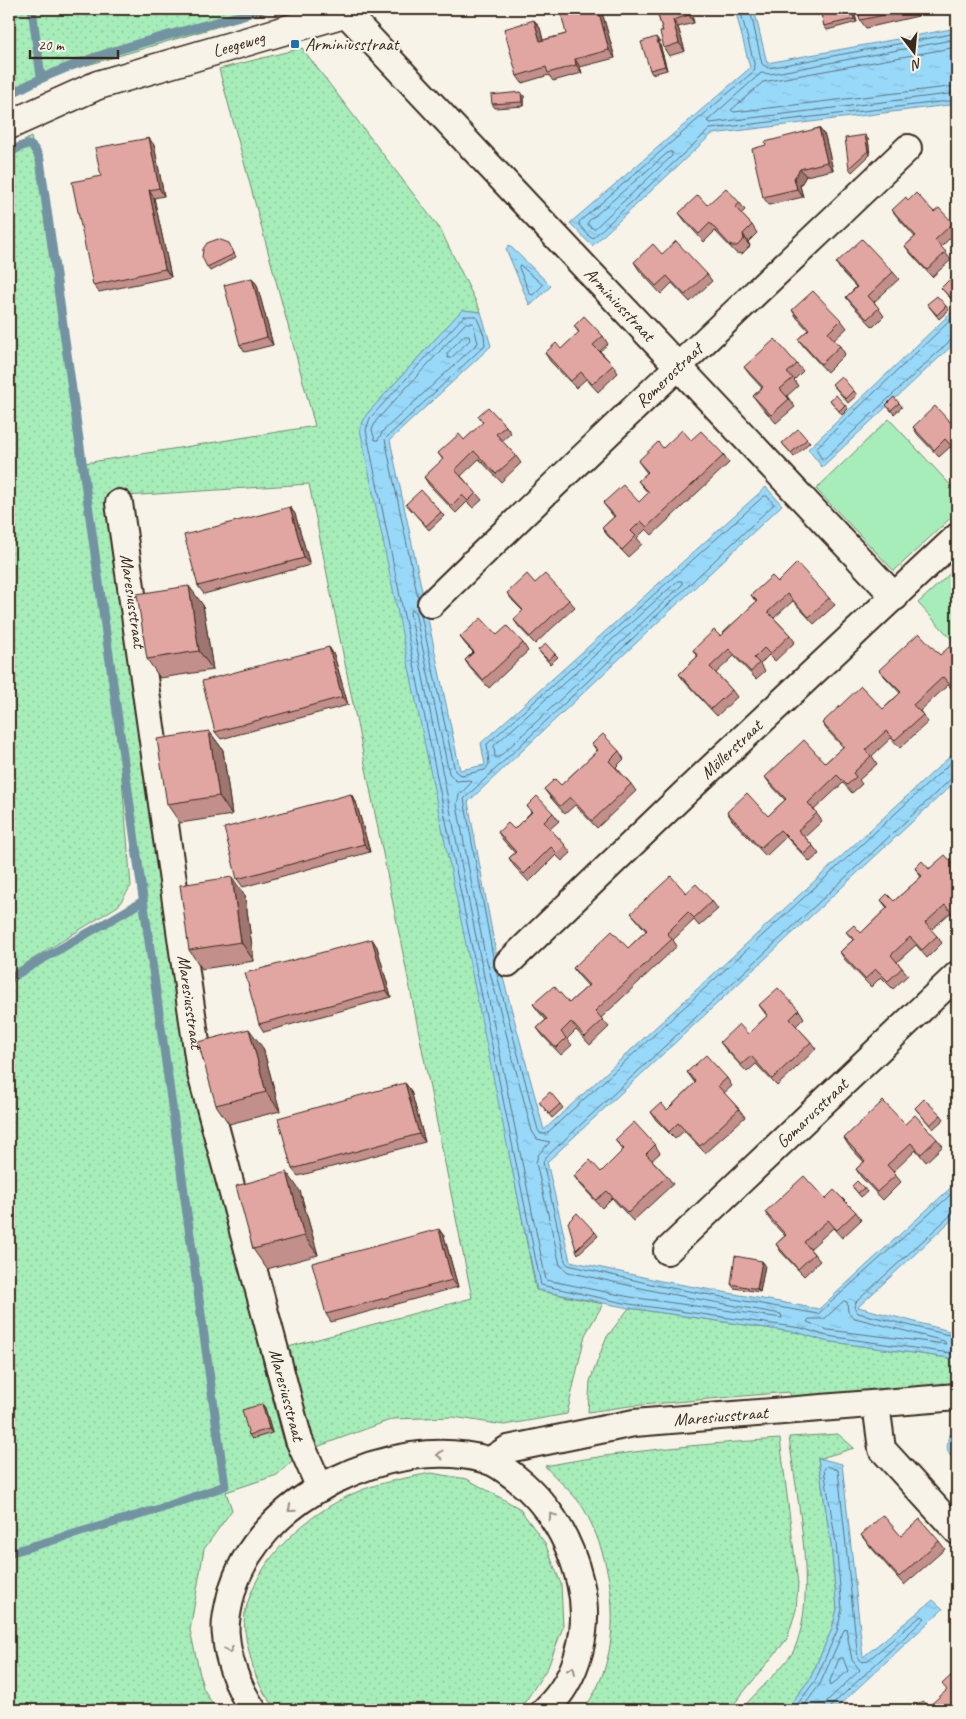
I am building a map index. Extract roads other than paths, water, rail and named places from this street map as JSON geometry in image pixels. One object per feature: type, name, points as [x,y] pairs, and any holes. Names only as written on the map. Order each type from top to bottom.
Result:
[{"type":"main road","name":"Leegeweg","points":[[9,125],[98,85],[351,11]]},
{"type":"street","name":"Arminiusstraat","points":[[351,11],[679,367],[895,597]]},
{"type":"street","name":"Romerostraat","points":[[430,604],[563,474],[679,367],[908,148]]},
{"type":"street","name":"Maresiusstraat","points":[[119,503],[200,1070],[298,1440],[320,1488]]},
{"type":"street","name":"Möllerstraat","points":[[508,963],[688,790],[957,537]]},
{"type":"street","name":"Gomarusstraat","points":[[667,1251],[957,974]]},
{"type":"street","name":"Maresiusstraat","points":[[489,1460],[508,1449],[634,1423],[957,1397]]},
{"type":"street","points":[[876,1404],[882,1449],[957,1531]]},
{"type":"street","points":[[253,1710],[238,1684],[226,1636],[227,1611],[233,1587],[254,1545],[291,1509],[320,1488],[351,1472],[398,1458],[445,1454],[489,1460],[523,1484],[552,1515],[575,1561],[584,1611],[583,1635],[578,1658],[560,1693],[545,1710]]},
{"type":"water","points":[[735,9],[754,9],[767,63],[957,28],[957,104],[712,134],[592,246],[570,223],[750,68]]},
{"type":"water","points":[[509,245],[551,286],[530,306],[506,249]]},
{"type":"water","points":[[957,307],[957,341],[822,467],[808,449]]},
{"type":"water","points":[[462,310],[481,312],[491,346],[390,440],[460,770],[485,765],[481,743],[766,487],[782,505],[468,802],[495,948],[544,1130],[957,750],[957,780],[547,1162],[570,1261],[661,1281],[819,1309],[957,1182],[957,1215],[858,1307],[957,1333],[957,1359],[825,1341],[800,1333],[629,1308],[537,1290],[360,429],[366,415]]},
{"type":"water","points":[[957,1434],[957,1462],[949,1453],[947,1447],[949,1435]]},
{"type":"water","points":[[818,1458],[842,1464],[863,1657],[933,1600],[943,1609],[834,1710],[786,1710],[810,1679],[832,1629],[837,1609],[831,1544]]},
{"type":"waterway","points":[[32,9],[41,77]]},
{"type":"waterway","points":[[9,95],[68,67],[100,56],[263,9]]},
{"type":"waterway","points":[[9,153],[24,145],[28,145],[34,149],[40,160],[225,1486],[156,1510],[9,1553]]},
{"type":"waterway","points":[[9,979],[143,901]]},
{"type":"place","name":"Arminiusstraat","points":[[295,44]]}]
